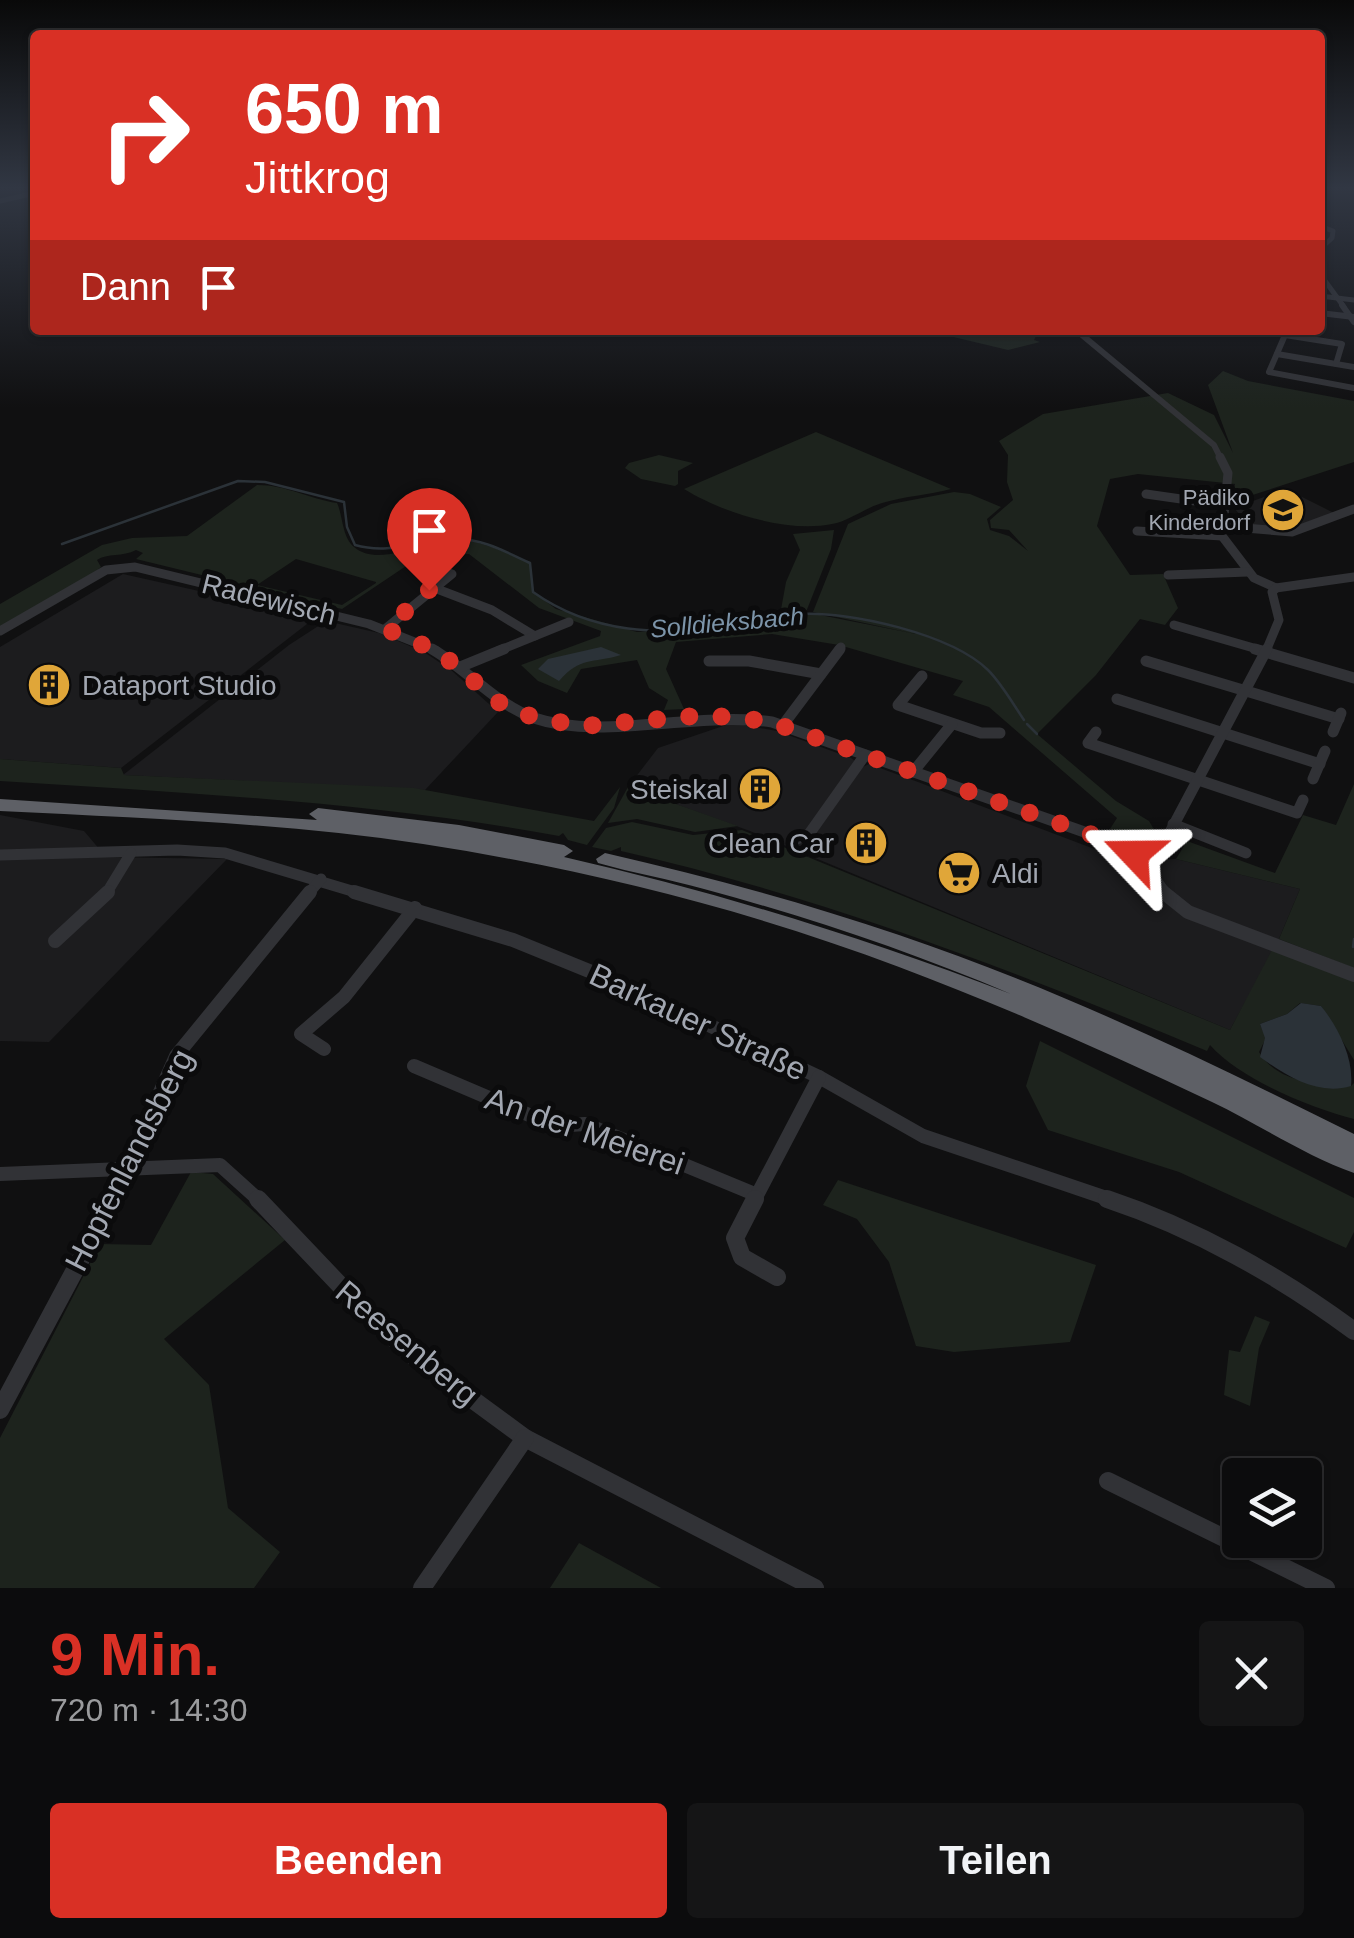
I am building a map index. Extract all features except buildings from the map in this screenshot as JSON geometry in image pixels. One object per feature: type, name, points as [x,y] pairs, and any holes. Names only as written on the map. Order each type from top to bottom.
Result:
[{"type":"highway","points":[[0,793],[363,818],[526,843],[668,874],[822,916],[985,974],[1121,1031],[1354,1144]]},
{"type":"highway","points":[[0,804],[277,822],[421,838],[572,864],[697,894],[808,926],[994,993],[1173,1072],[1354,1163]]},
{"type":"highway","points":[[1290,1112],[1354,1128]]},
{"type":"street","points":[[1325,282],[1352,318]]},
{"type":"street","points":[[1325,297],[1354,300]]},
{"type":"street","points":[[1325,314],[1352,318]]},
{"type":"street","points":[[1082,335],[1214,444],[1228,473],[1221,531],[1248,572],[1276,588],[1354,576]]},
{"type":"street","points":[[1336,364],[1342,344],[1285,335],[1271,374],[1354,388]]},
{"type":"street","points":[[1277,354],[1354,367]]},
{"type":"street","points":[[1146,494],[1222,504]]},
{"type":"street","points":[[1136,530],[1292,532],[1354,508]]},
{"type":"street","name":"Radewisch","points":[[0,631],[118,567],[146,569],[386,629],[429,647],[460,667],[500,703],[556,723],[602,725],[720,714],[783,725],[1107,840],[1139,859]]},
{"type":"street","points":[[386,629],[452,574],[443,571]]},
{"type":"street","points":[[1168,574],[1248,572]]},
{"type":"street","points":[[437,588],[492,610],[535,636]]},
{"type":"street","points":[[1276,588],[1272,598],[1278,626],[1266,652],[1158,853],[1139,859],[1161,890],[1188,912],[1354,975]]},
{"type":"street","points":[[460,667],[569,622]]},
{"type":"street","points":[[1174,625],[1354,678]]},
{"type":"street","points":[[783,725],[841,647]]},
{"type":"street","points":[[708,661],[749,661],[820,674]]},
{"type":"street","points":[[1146,661],[1340,716],[1333,732]]},
{"type":"street","points":[[922,676],[895,708],[988,735],[1000,733]]},
{"type":"street","points":[[1117,699],[1223,733],[1322,757],[1313,779]]},
{"type":"street","points":[[913,772],[952,724]]},
{"type":"street","points":[[1096,732],[1088,743],[1298,813],[1303,800]]},
{"type":"street","points":[[797,839],[809,834],[865,755]]},
{"type":"street","points":[[1173,824],[1246,852]]},
{"type":"street","name":"Barkauer Straße","points":[[0,856],[177,850],[225,853],[513,940],[626,986],[820,1077],[924,1136],[1149,1212],[1254,1267],[1354,1330]]},
{"type":"street","points":[[55,941],[106,895],[130,853]]},
{"type":"street","name":"Hopfenlandsberg","points":[[0,1410],[129,1168],[176,1056],[321,879]]},
{"type":"street","points":[[324,1049],[300,1034],[344,998],[415,908]]},
{"type":"street","name":"An der Meierei","points":[[414,1066],[555,1126],[585,1124],[757,1195]]},
{"type":"street","points":[[777,1277],[742,1257],[735,1238],[820,1077]]},
{"type":"street","name":"Reesenberg","points":[[0,1174],[220,1165],[278,1218],[336,1285],[374,1321],[416,1358],[525,1438],[816,1588]]},
{"type":"street","points":[[422,1588],[525,1438]]},
{"type":"street","points":[[1108,1481],[1321,1587]]},
{"type":"shaded area","points":[[945,335],[1036,335],[1034,340],[1040,342],[1008,350]]},
{"type":"shaded area","points":[[1223,371],[1248,381],[1354,401],[1354,462],[1231,502],[1235,484],[1138,474],[1110,479],[1097,526],[1130,575],[1163,574],[1178,608],[1165,625],[1140,619],[1096,675],[1037,734],[1116,801],[1149,821],[1155,831],[1144,838],[1110,829],[1117,818],[989,707],[953,695],[963,681],[839,645],[772,634],[676,642],[666,669],[684,709],[664,710],[668,700],[649,688],[637,660],[581,669],[567,693],[538,681],[521,665],[600,636],[601,631],[539,608],[469,554],[424,554],[342,609],[136,559],[143,553],[136,550],[97,560],[101,567],[94,573],[0,627],[0,604],[102,545],[132,538],[187,536],[257,485],[337,503],[347,538],[365,553],[392,554],[451,539],[497,549],[530,563],[533,592],[556,609],[637,632],[730,626],[810,613],[916,634],[813,612],[848,524],[891,504],[954,492],[970,494],[1001,507],[987,519],[990,530],[1009,536],[1028,551],[1009,530],[991,528],[990,520],[1013,500],[1007,482],[1008,455],[999,441],[1043,414],[1168,393],[1214,415],[1233,453],[1208,385]],"holes":[[[296,559],[376,582],[342,605],[257,585]]]},
{"type":"shaded area","points":[[816,432],[951,489],[876,505],[838,522],[795,526],[717,506],[684,489]]},
{"type":"shaded area","points":[[659,455],[693,463],[678,471],[675,486],[641,479],[625,468],[629,463]]},
{"type":"shaded area","name":"Pädiko Kinderdorf","points":[[1286,489],[1334,513],[1285,530],[1248,524],[1234,508]]},
{"type":"shaded area","points":[[834,530],[831,549],[806,612],[780,615],[786,582],[800,550],[793,534]]},
{"type":"shaded area","points":[[123,574],[316,617],[121,768],[0,759],[0,647]]},
{"type":"shaded area","points":[[326,621],[379,633],[424,652],[451,670],[498,712],[425,790],[123,775],[289,645]]},
{"type":"shaded area","points":[[601,647],[621,655],[580,664],[559,681],[538,669],[548,659]]},
{"type":"shaded area","points":[[732,723],[777,731],[851,758],[863,767],[869,764],[1126,861],[1176,859],[1300,889],[1276,946],[1230,1030],[750,831],[628,787],[658,748]]},
{"type":"shaded area","points":[[0,759],[121,768],[124,775],[414,788],[594,821],[620,787],[614,808],[587,845],[568,840],[563,833],[559,836],[350,807],[0,781]]},
{"type":"shaded area","points":[[1354,784],[1354,968],[1279,939],[1300,889],[1176,859],[1187,841],[1275,873],[1303,815],[1336,825]]},
{"type":"shaded area","points":[[628,787],[738,826],[695,832],[637,819],[608,823]]},
{"type":"shaded area","points":[[0,815],[84,831],[106,857],[227,859],[49,1042],[0,1041]]},
{"type":"shaded area","points":[[632,822],[693,835],[742,830],[1230,1030],[1272,950],[1354,979],[1354,1060],[1321,1006],[1300,1003],[1287,1014],[1260,1024],[1266,1038],[1259,1052],[1276,1070],[1300,1080],[1339,1086],[1354,1083],[1354,1119],[1277,1091],[1239,1069],[1210,1045],[1207,1051],[918,938],[771,890],[621,851],[621,847],[611,851],[592,847],[606,828]]},
{"type":"shaded area","points":[[1301,1003],[1321,1006],[1333,1023],[1344,1043],[1351,1086],[1315,1086],[1260,1057],[1265,1038],[1260,1024],[1287,1014]]},
{"type":"shaded area","points":[[1040,1041],[1354,1198],[1354,1232],[1346,1248],[1179,1172],[1048,1130],[1026,1086]]},
{"type":"shaded area","points":[[191,1172],[213,1174],[285,1240],[164,1339],[209,1385],[228,1508],[280,1552],[254,1588],[0,1588],[0,1438],[100,1244],[151,1245]]},
{"type":"shaded area","points":[[838,1180],[1096,1265],[1070,1342],[954,1352],[916,1346],[889,1262],[857,1219],[823,1205]]},
{"type":"shaded area","points":[[1255,1316],[1270,1322],[1259,1348],[1250,1406],[1224,1395],[1229,1350],[1240,1352]]},
{"type":"shaded area","points":[[579,1543],[661,1588],[550,1588]]},
{"type":"waterway","name":"Solldieksbach","points":[[62,544],[238,481],[265,482],[344,502],[347,527],[355,545],[380,548],[465,539],[504,551],[530,563],[533,592],[556,606],[603,624],[679,631],[821,614],[899,627],[971,657],[988,670],[1024,720]]},
{"type":"waterway","name":"Solldieksbach","points":[[1027,724],[1037,734]]},
{"type":"waterway","points":[[1353,947],[1354,939]]},
{"type":"place","name":"Pädiko Kinderdorf","points":[[1283,510]]},
{"type":"place","name":"Dataport Studio","points":[[49,685]]},
{"type":"place","name":"Steiskal","points":[[760,789]]},
{"type":"place","name":"Clean Car","points":[[866,843]]},
{"type":"place","name":"Aldi","points":[[959,873]]},
{"type":"route","points":[[429,590],[386,629],[420,642],[450,660],[493,698],[520,713],[575,726],[720,714],[768,721],[1107,840],[1134,854]]}]
